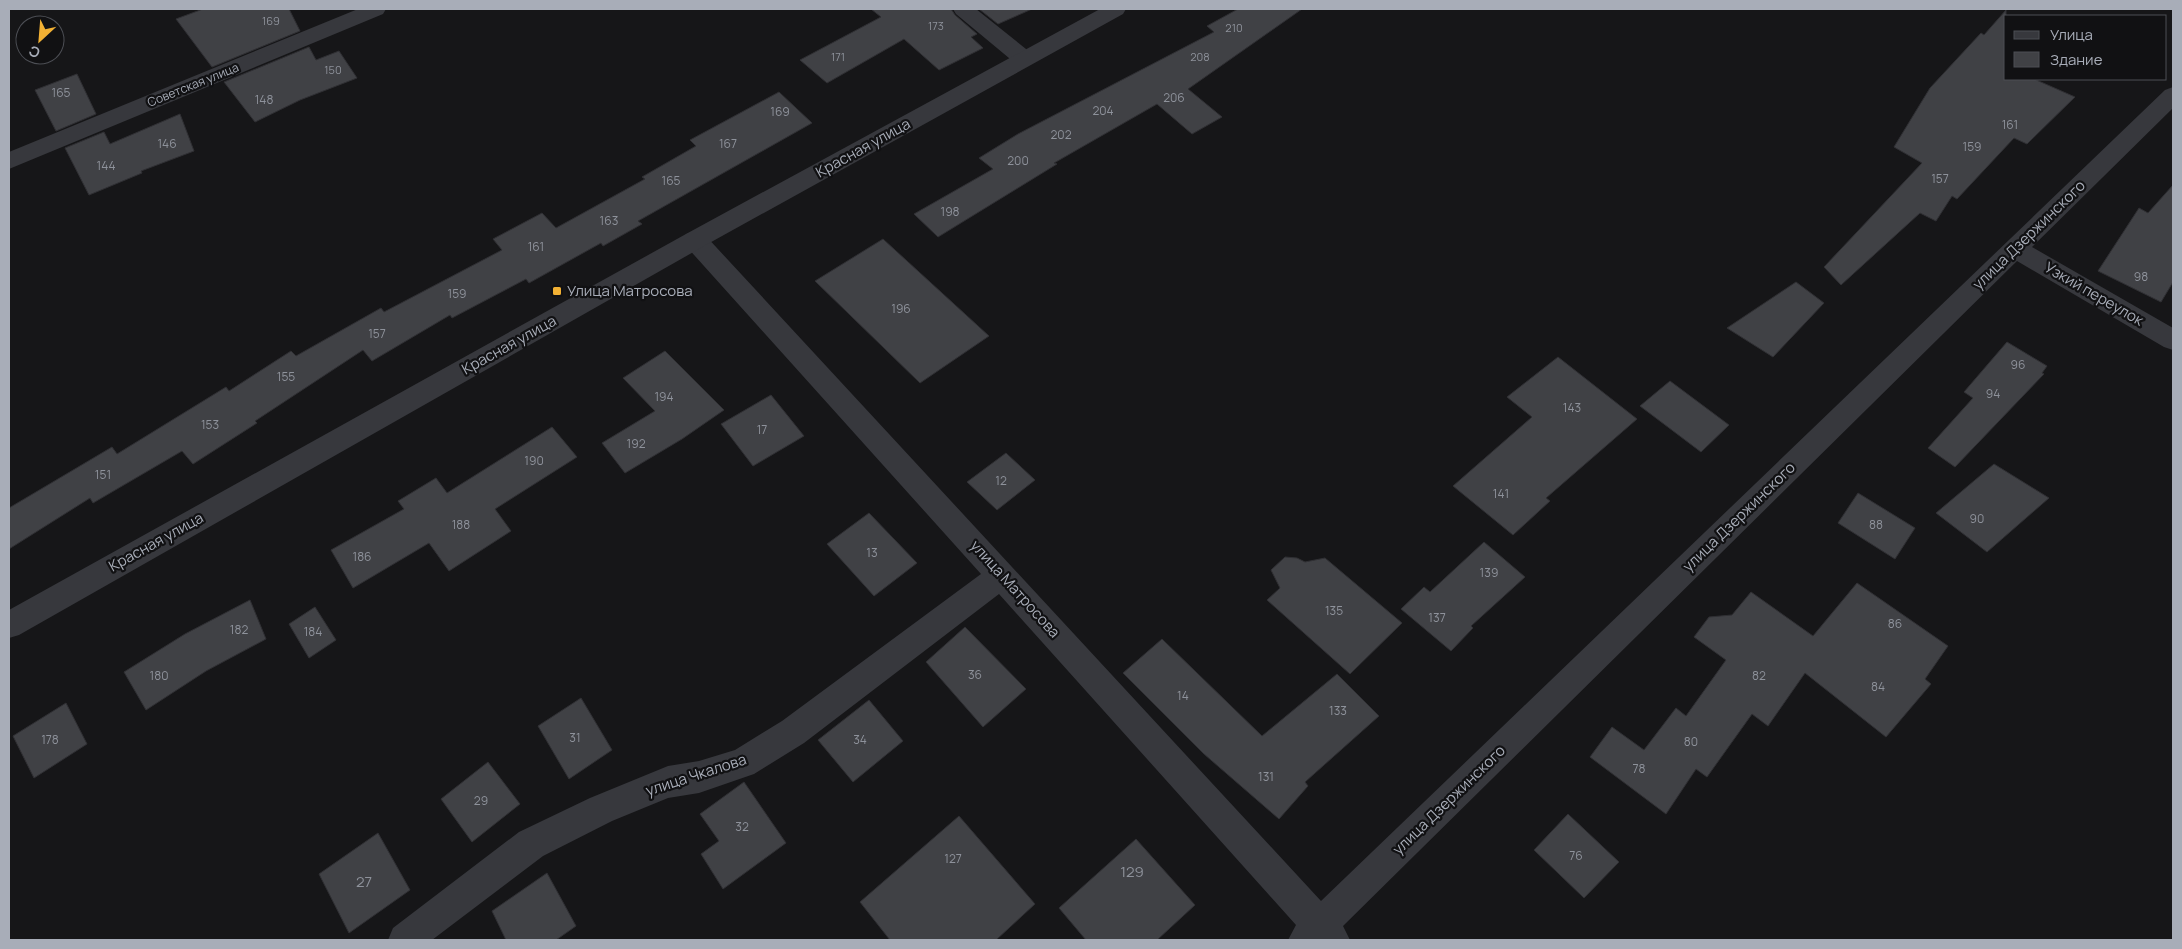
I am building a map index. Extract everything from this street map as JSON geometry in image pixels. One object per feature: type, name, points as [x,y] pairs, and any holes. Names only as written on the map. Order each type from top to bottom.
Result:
[{"type":"street","name":"Советская улица","points":[[9,160],[376,9]]},
{"type":"street","points":[[963,9],[1023,58]]},
{"type":"street","name":"Красная улица","points":[[9,625],[695,240],[1023,58],[1116,9]]},
{"type":"street","name":"улица Дзержинского","points":[[1319,935],[2014,248],[2173,95]]},
{"type":"street","name":"улица Матросова","points":[[695,240],[1002,575],[1319,935]]},
{"type":"street","name":"Узкий переулок","points":[[2014,248],[2173,340]]},
{"type":"street","name":"улица Чкалова","points":[[406,940],[531,844],[601,810],[668,782],[699,777],[743,763],[794,732],[1002,575]]},
{"type":"building","points":[[203,9],[289,9],[300,31],[212,67],[176,19]]},
{"type":"building","points":[[871,9],[951,9],[955,15],[977,34],[971,37],[983,48],[939,70],[904,39],[827,83],[800,60],[881,17]]},
{"type":"building","points":[[979,9],[1032,9],[998,24]]},
{"type":"building","points":[[1238,9],[1302,9],[1188,89],[1222,117],[1192,134],[1157,104],[1054,163],[1057,164],[938,237],[914,214],[993,169],[979,158],[1018,134],[1214,32],[1207,26]]},
{"type":"building","points":[[2006,10],[2006,15],[2004,15],[2004,80],[2036,80],[2075,97],[2027,144],[2014,138],[1957,199],[1952,196],[1936,221],[1920,213],[1841,285],[1824,267],[1922,163],[1894,147],[1930,88],[1981,33],[1984,35]]},
{"type":"building","points":[[309,47],[316,60],[339,51],[357,78],[300,100],[255,122],[224,82]]},
{"type":"building","points":[[77,74],[96,114],[56,131],[35,90]]},
{"type":"building","points":[[779,92],[812,123],[638,221],[642,224],[603,246],[601,243],[529,283],[526,279],[452,318],[450,315],[372,361],[363,350],[255,421],[257,423],[193,464],[182,451],[93,503],[90,498],[9,549],[9,508],[112,447],[117,454],[226,387],[229,391],[291,351],[296,356],[381,308],[384,312],[502,250],[493,239],[542,213],[556,228],[645,179],[642,177],[696,146],[690,140]]},
{"type":"building","points":[[180,114],[194,151],[141,171],[142,173],[89,195],[65,148],[104,132],[110,144]]},
{"type":"building","points":[[2173,185],[2173,282],[2161,302],[2098,271],[2139,208],[2148,213]]},
{"type":"building","points":[[883,239],[989,336],[920,383],[815,281]]},
{"type":"building","points":[[1796,282],[1824,303],[1773,357],[1727,328]]},
{"type":"building","points":[[2007,342],[2047,366],[2042,373],[2044,374],[1955,467],[1928,448],[1973,398],[1964,392]]},
{"type":"building","points":[[665,351],[724,410],[682,439],[625,473],[602,443],[655,411],[623,378]]},
{"type":"building","points":[[1558,357],[1637,419],[1546,498],[1550,501],[1513,535],[1453,486],[1532,417],[1507,397]]},
{"type":"building","points":[[1670,381],[1729,425],[1701,452],[1640,406]]},
{"type":"building","points":[[771,395],[804,436],[753,466],[721,424]]},
{"type":"building","points":[[552,427],[577,457],[495,509],[511,531],[449,571],[429,543],[353,588],[331,550],[404,509],[398,501],[436,478],[447,493]]},
{"type":"building","points":[[1006,453],[1035,480],[997,510],[967,482]]},
{"type":"building","points":[[1994,464],[2049,498],[1987,552],[1936,513]]},
{"type":"building","points":[[1858,493],[1915,528],[1895,559],[1838,523]]},
{"type":"building","points":[[869,513],[917,563],[874,596],[827,544]]},
{"type":"building","points":[[1484,542],[1525,577],[1471,626],[1473,628],[1451,651],[1401,609],[1424,587],[1430,592]]},
{"type":"building","points":[[1285,557],[1297,558],[1305,562],[1325,558],[1402,623],[1350,674],[1267,600],[1280,588],[1271,570]]},
{"type":"building","points":[[1857,583],[1948,646],[1925,679],[1931,684],[1886,737],[1805,673],[1768,726],[1752,714],[1707,777],[1696,769],[1666,814],[1590,757],[1612,727],[1644,750],[1676,708],[1686,716],[1726,660],[1694,637],[1709,617],[1732,615],[1751,592],[1813,636]]},
{"type":"building","points":[[250,600],[266,639],[206,671],[146,710],[124,672],[185,634]]},
{"type":"building","points":[[315,607],[336,640],[309,658],[289,624]]},
{"type":"building","points":[[965,627],[1026,689],[983,727],[926,662]]},
{"type":"building","points":[[1162,639],[1262,736],[1337,674],[1379,716],[1305,782],[1308,786],[1279,819],[1204,754],[1123,673]]},
{"type":"building","points":[[581,698],[612,750],[569,779],[538,726]]},
{"type":"building","points":[[869,700],[903,741],[853,782],[818,740]]},
{"type":"building","points":[[66,703],[87,744],[34,778],[13,736]]},
{"type":"building","points":[[488,762],[520,804],[472,842],[441,799]]},
{"type":"building","points":[[744,782],[786,843],[723,889],[701,854],[719,841],[700,814]]},
{"type":"building","points":[[1568,814],[1619,862],[1584,898],[1534,850]]},
{"type":"building","points":[[959,816],[1035,904],[996,940],[890,940],[860,902]]},
{"type":"building","points":[[378,833],[410,890],[349,933],[319,874]]},
{"type":"building","points":[[1136,839],[1195,905],[1157,940],[1086,940],[1059,908]]},
{"type":"building","points":[[547,873],[576,926],[556,940],[506,940],[492,911]]},
{"type":"place","name":"Улица Матросова","points":[[557,291]]}]
